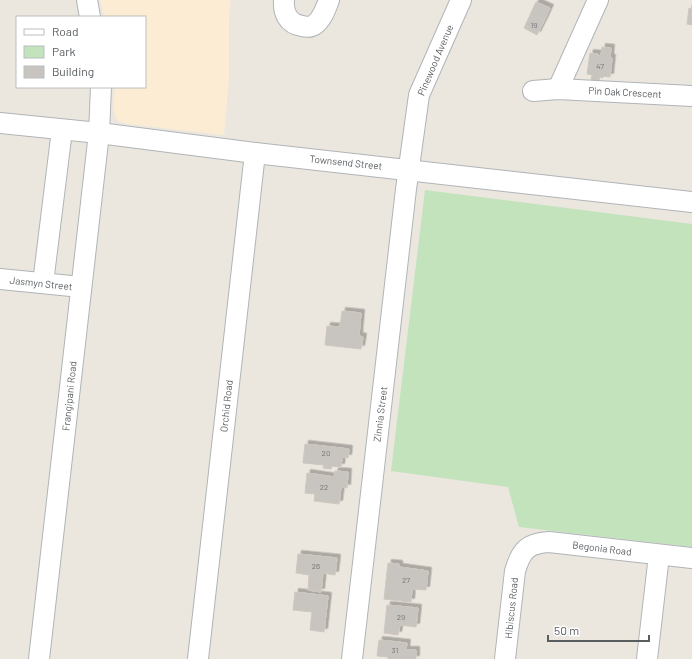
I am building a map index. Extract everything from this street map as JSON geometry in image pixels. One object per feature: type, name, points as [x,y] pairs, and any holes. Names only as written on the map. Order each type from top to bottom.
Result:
[{"type":"street","points":[[87,0],[90,16]]},
{"type":"street","points":[[284,0],[284,12],[287,17],[297,25],[304,27],[315,25],[329,0]]},
{"type":"street","name":"Pinewood Avenue","points":[[409,170],[419,95],[461,0]]},
{"type":"street","points":[[558,89],[598,0]]},
{"type":"street","points":[[99,133],[101,88]]},
{"type":"street","name":"Pin Oak Crescent","points":[[533,91],[558,89],[692,96]]},
{"type":"street","name":"Townsend Street","points":[[0,123],[99,133],[255,153],[692,202]]},
{"type":"street","points":[[43,283],[62,130]]},
{"type":"street","name":"Frangipani Road","points":[[39,659],[99,133]]},
{"type":"street","name":"Orchid Road","points":[[198,659],[255,153]]},
{"type":"street","name":"Zinnia Street","points":[[352,659],[409,170]]},
{"type":"street","name":"Jasmyn Street","points":[[0,278],[81,288]]},
{"type":"street","name":"Begonia Road","points":[[519,558],[530,546],[538,542],[692,558]]},
{"type":"street","points":[[647,659],[659,555]]},
{"type":"street","name":"Hibiscus Road","points":[[505,659],[515,571],[519,558]]},
{"type":"shaded area","points":[[100,0],[231,0],[229,18],[229,78],[224,135],[127,124],[116,119],[113,109],[115,88],[146,88],[146,16],[104,16]]},
{"type":"green space","points":[[425,190],[692,224],[692,547],[519,527],[508,487],[391,471]]},
{"type":"building","points":[[536,2],[550,8],[544,21],[530,15]]},
{"type":"building","points":[[689,8],[692,9],[692,25],[687,24]]},
{"type":"building","points":[[530,15],[544,21],[537,35],[524,28]]},
{"type":"building","points":[[602,47],[611,48],[610,58],[612,58],[610,77],[600,76],[599,81],[591,80],[592,75],[587,74],[590,53],[601,56]]},
{"type":"building","points":[[342,311],[361,313],[359,336],[363,337],[361,349],[325,345],[327,326],[340,327]]},
{"type":"building","points":[[305,444],[349,449],[348,458],[342,457],[341,467],[332,466],[331,469],[323,468],[324,465],[303,463]]},
{"type":"building","points":[[335,471],[348,472],[347,488],[341,487],[339,504],[314,501],[315,494],[305,493],[307,473],[334,477]]},
{"type":"building","points":[[298,554],[337,558],[335,575],[323,573],[321,592],[308,590],[309,575],[296,573]]},
{"type":"building","points":[[388,563],[399,564],[399,567],[428,571],[426,590],[412,589],[411,602],[384,599]]},
{"type":"building","points":[[295,592],[328,596],[324,632],[310,630],[312,612],[293,610]]},
{"type":"building","points":[[387,605],[418,608],[416,627],[400,625],[398,635],[384,633]]},
{"type":"building","points":[[379,640],[407,643],[406,650],[416,650],[416,659],[388,659],[388,657],[377,656]]}]
